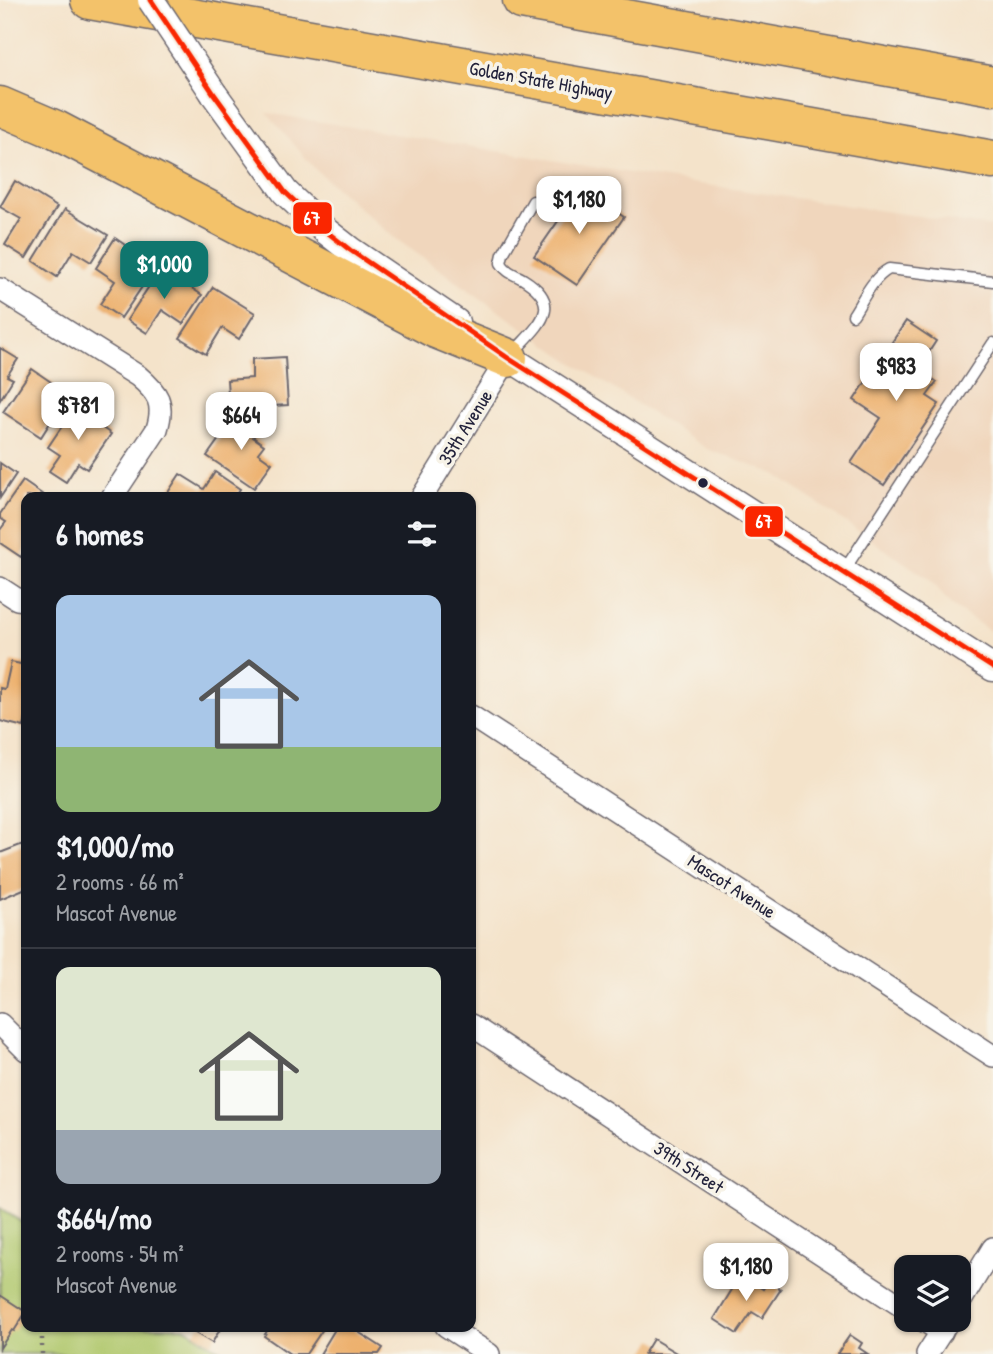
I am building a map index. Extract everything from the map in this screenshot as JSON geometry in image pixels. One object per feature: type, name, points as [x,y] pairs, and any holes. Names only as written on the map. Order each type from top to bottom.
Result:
[{"type":"highway","name":"Golden State Highway","points":[[90,0],[993,160]]},
{"type":"highway","points":[[522,0],[993,86]]},
{"type":"highway","points":[[803,51],[993,75]]},
{"type":"highway","points":[[0,106],[56,130],[436,330],[508,358]]},
{"type":"street","points":[[151,0],[214,94],[285,192],[327,232],[508,358],[993,668]]},
{"type":"street","points":[[0,289],[127,369],[154,390],[160,402],[157,429],[115,492]]},
{"type":"street","name":"35th Avenue","points":[[425,492],[508,358]]},
{"type":"street","points":[[0,588],[21,599]]},
{"type":"street","name":"Mascot Avenue","points":[[476,719],[993,1056]]},
{"type":"street","points":[[0,1024],[21,1045]]},
{"type":"street","name":"39th Street","points":[[476,1028],[894,1301]]},
{"type":"street","points":[[971,1284],[993,1248]]},
{"type":"street","points":[[455,1332],[489,1354]]},
{"type":"street","points":[[927,1354],[941,1332]]},
{"type":"lane","points":[[508,358],[544,318],[546,304],[535,287],[505,270],[501,263],[503,254],[533,201]]},
{"type":"lane","points":[[853,316],[875,282],[889,269],[993,281]]},
{"type":"lane","points":[[843,572],[993,343]]},
{"type":"path","points":[[41,1354],[42,1332]]},
{"type":"shaded area","points":[[267,113],[672,180],[993,227],[993,633],[951,605],[930,580],[775,474],[707,449],[563,356],[392,236],[316,170]]},
{"type":"green space","points":[[0,1208],[21,1222],[21,1332],[192,1332],[226,1354],[0,1354]]},
{"type":"building","points":[[15,181],[57,207],[26,258],[5,245],[21,219],[0,207]]},
{"type":"building","points":[[581,188],[624,217],[577,285],[534,256]]},
{"type":"building","points":[[65,209],[108,235],[91,262],[73,251],[57,277],[33,261]]},
{"type":"building","points":[[115,238],[156,266],[121,318],[100,304],[115,281],[96,268]]},
{"type":"building","points":[[161,268],[202,295],[183,324],[162,310],[147,333],[127,320]]},
{"type":"building","points":[[213,287],[255,313],[239,339],[222,328],[206,354],[180,338]]},
{"type":"building","points":[[906,321],[936,341],[918,369],[937,382],[927,396],[939,404],[884,485],[851,463],[881,418],[854,400]]},
{"type":"building","points":[[0,348],[18,359],[7,376],[13,379],[0,400]]},
{"type":"building","points":[[285,357],[288,405],[229,409],[227,380],[252,378],[252,359]]},
{"type":"building","points":[[32,369],[54,384],[51,389],[65,399],[41,437],[3,412]]},
{"type":"building","points":[[79,401],[99,415],[94,422],[111,434],[87,469],[78,463],[66,482],[49,471],[60,455],[48,447]]},
{"type":"building","points":[[236,415],[259,430],[253,437],[264,445],[258,453],[272,463],[254,488],[207,456]]},
{"type":"building","points":[[0,463],[16,474],[0,498]]},
{"type":"building","points":[[215,472],[240,489],[238,492],[168,492],[180,474],[204,489]]},
{"type":"building","points":[[23,481],[39,492],[21,492],[21,557],[0,543],[0,530],[6,522],[0,518],[0,514]]},
{"type":"building","points":[[11,662],[21,664],[21,726],[0,721],[0,688],[5,689]]},
{"type":"building","points":[[21,845],[21,890],[0,899],[0,853]]},
{"type":"building","points":[[741,1275],[763,1289],[768,1281],[781,1289],[762,1318],[752,1312],[737,1334],[714,1319]]},
{"type":"building","points":[[0,1295],[21,1309],[21,1320],[0,1348]]},
{"type":"building","points":[[196,1332],[218,1332],[212,1343]]},
{"type":"building","points":[[266,1332],[321,1332],[306,1354],[290,1354],[264,1336]]},
{"type":"building","points":[[333,1332],[358,1332],[383,1348],[379,1354],[320,1354]]},
{"type":"building","points":[[850,1335],[862,1343],[859,1348],[868,1354],[837,1354]]},
{"type":"building","points":[[653,1339],[678,1354],[644,1354]]},
{"type":"transit line","name":"67","points":[[151,0],[214,94],[285,192],[327,232],[508,358],[993,668]]}]
